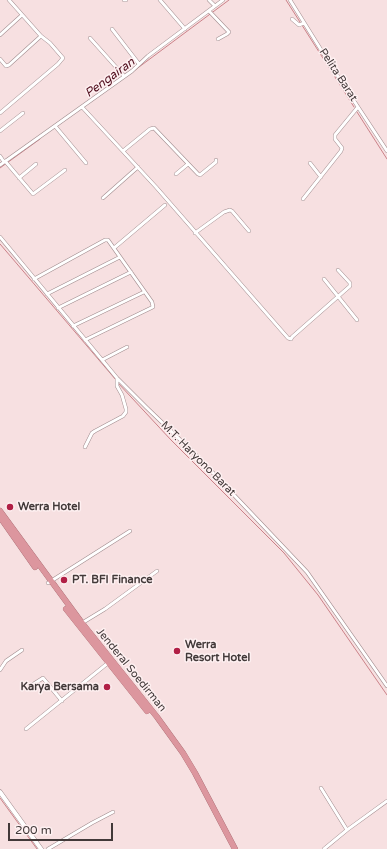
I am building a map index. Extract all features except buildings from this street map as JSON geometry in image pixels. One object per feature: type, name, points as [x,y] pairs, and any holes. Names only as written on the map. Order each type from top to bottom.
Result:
[{"type":"highway","name":"Jenderal Soedirman","points":[[0,511],[79,626],[154,720],[179,755],[202,794],[230,849]]},
{"type":"highway","name":"Jenderal Soedirman","points":[[0,517],[157,717],[183,753],[235,849]]},
{"type":"street","points":[[0,113],[62,59],[60,54],[41,36],[9,0]]},
{"type":"street","points":[[160,0],[185,29]]},
{"type":"street","points":[[210,0],[215,6]]},
{"type":"street","points":[[0,165],[132,71],[139,64],[223,0]]},
{"type":"street","name":"Pelita Barat","points":[[290,0],[387,151]]},
{"type":"street","points":[[209,11],[229,32],[218,39]]},
{"type":"street","points":[[0,35],[22,15]]},
{"type":"street","points":[[292,19],[299,25],[304,22]]},
{"type":"street","points":[[112,29],[139,64]]},
{"type":"street","points":[[0,60],[6,65],[9,65],[41,36]]},
{"type":"street","points":[[90,38],[124,76]]},
{"type":"street","points":[[82,107],[138,167],[289,338],[292,338],[350,285],[338,270]]},
{"type":"street","points":[[303,199],[342,150],[335,140],[335,135],[358,107]]},
{"type":"street","points":[[0,131],[23,113]]},
{"type":"street","points":[[55,126],[86,163]]},
{"type":"street","points":[[123,151],[150,129],[154,128],[200,175],[216,162],[216,160]]},
{"type":"street","points":[[0,156],[33,194],[65,170]]},
{"type":"street","points":[[310,163],[321,177]]},
{"type":"street","points":[[19,178],[36,164]]},
{"type":"street","points":[[176,174],[188,164]]},
{"type":"street","points":[[103,198],[138,167]]},
{"type":"street","points":[[114,248],[165,205]]},
{"type":"street","points":[[195,233],[224,212],[230,210],[249,231]]},
{"type":"street","name":"M.T. Haryono Barat","points":[[0,237],[117,378],[196,455],[307,572],[387,686]]},
{"type":"street","points":[[34,278],[105,240],[108,240],[153,304],[151,308],[85,340]]},
{"type":"street","points":[[46,294],[120,258]]},
{"type":"street","points":[[58,308],[131,272]]},
{"type":"street","points":[[324,279],[357,320]]},
{"type":"street","points":[[73,326],[144,292]]},
{"type":"street","points":[[102,360],[127,347]]},
{"type":"street","points":[[84,446],[92,433],[123,416],[126,412],[122,395],[117,386],[117,378]]},
{"type":"street","points":[[50,582],[130,531]]},
{"type":"street","points":[[82,623],[105,609],[157,571]]},
{"type":"street","points":[[0,670],[6,661],[22,650]]},
{"type":"street","points":[[26,729],[108,663]]},
{"type":"street","points":[[32,685],[43,678],[62,701]]},
{"type":"street","points":[[321,788],[347,830]]},
{"type":"street","points":[[0,792],[41,849]]},
{"type":"street","points":[[324,849],[387,801]]},
{"type":"street","points":[[48,849],[113,812]]},
{"type":"waterway","name":"Pengairan","points":[[135,70],[229,0]]},
{"type":"waterway","points":[[286,0],[354,107]]},
{"type":"waterway","points":[[357,112],[387,159]]},
{"type":"waterway","name":"Pengairan","points":[[0,168],[40,139]]},
{"type":"waterway","points":[[0,244],[116,380]]},
{"type":"waterway","points":[[118,383],[171,440],[284,553],[318,595],[387,695]]},
{"type":"waterway","points":[[0,798],[37,849]]},
{"type":"place","name":"Werra Hotel","points":[[10,507]]},
{"type":"place","name":"PT. BFI Finance","points":[[64,580]]},
{"type":"place","name":"Werra Resort Hotel","points":[[177,651]]},
{"type":"place","name":"Karya Bersama","points":[[107,687]]}]
